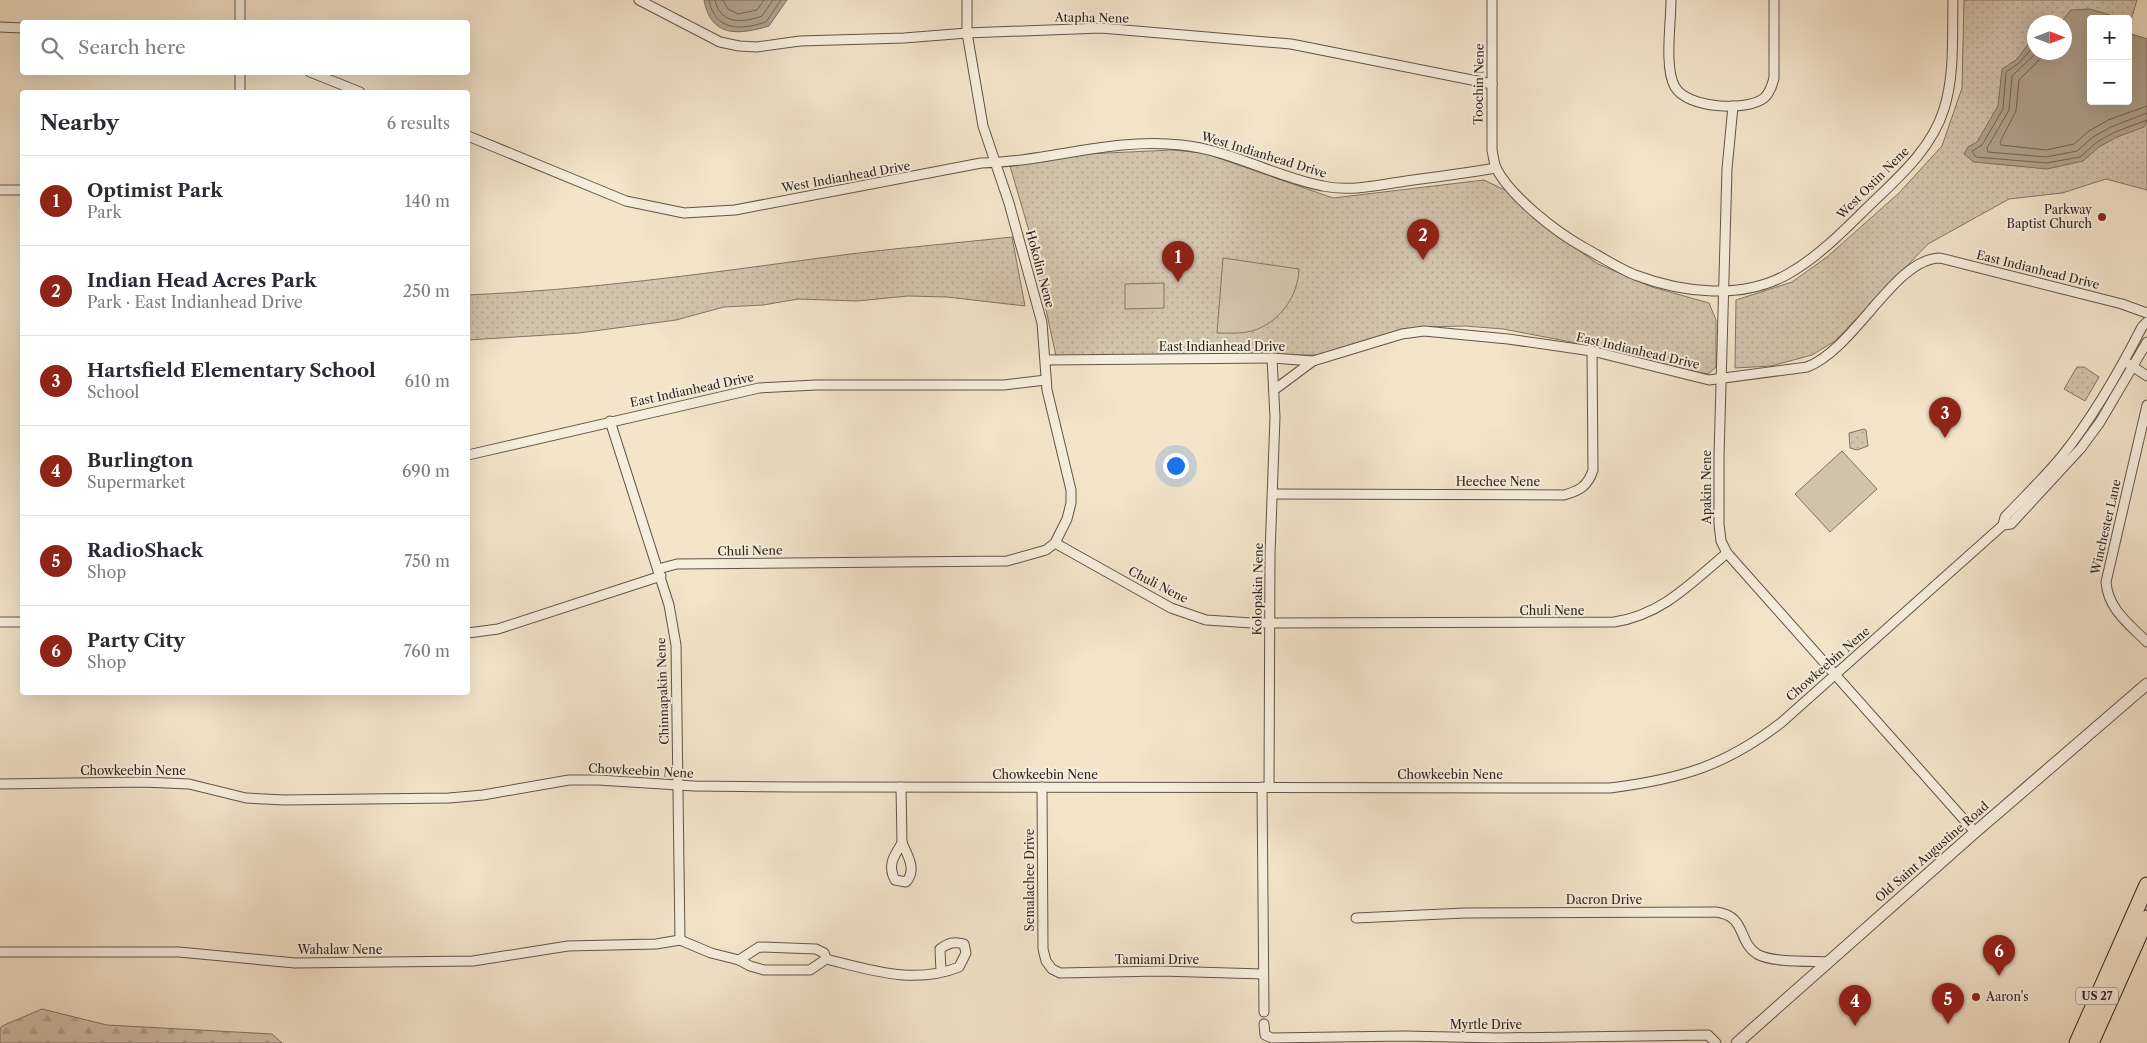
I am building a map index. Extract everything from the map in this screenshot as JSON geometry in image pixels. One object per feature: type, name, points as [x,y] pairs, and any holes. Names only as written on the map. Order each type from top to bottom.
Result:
[{"type":"main road","name":"US 27","points":[[2077,1043],[2147,885]]},
{"type":"main road","name":"US 27","points":[[2092,1043],[2147,918]]},
{"type":"street","points":[[240,0],[240,20]]},
{"type":"street","name":"Atapha Nene","points":[[639,0],[720,42],[739,46],[757,47],[800,41],[1101,28],[1268,41],[1492,84]]},
{"type":"street","name":"Hokolin Nene","points":[[967,0],[967,33],[983,126],[1009,203],[1042,323],[1046,380],[1071,490],[1071,503],[1067,519],[1055,544]]},
{"type":"street","name":"Toochin Nene","points":[[1492,0],[1491,141],[1496,168]]},
{"type":"street","points":[[1671,0],[1670,62],[1671,76],[1676,89],[1679,93],[1694,101],[1733,106],[1752,103],[1764,98],[1770,90],[1774,70],[1774,0]]},
{"type":"street","name":"West Ostin Nene","points":[[1724,292],[1752,288],[1788,274],[1819,253],[1902,174],[1936,131],[1949,87],[1953,0]]},
{"type":"street","points":[[0,28],[20,28]]},
{"type":"street","points":[[318,75],[355,90]]},
{"type":"street","points":[[240,76],[240,90]]},
{"type":"street","name":"Apakin Nene","points":[[1733,106],[1727,170],[1719,524],[1721,540],[1727,553],[1975,832]]},
{"type":"street","name":"West Indianhead Drive","points":[[470,137],[626,201],[684,213],[735,210],[981,163],[1027,160],[1095,148],[1180,144],[1200,147],[1321,186],[1345,189],[1496,168]]},
{"type":"street","points":[[1496,168],[1536,214],[1567,239],[1633,274],[1660,283],[1724,292]]},
{"type":"street","points":[[0,190],[20,190]]},
{"type":"street","name":"East Indianhead Drive","points":[[1046,360],[1272,358],[1313,361],[1402,334],[1424,331],[1499,338],[1592,351],[1709,380],[1807,367],[1821,362],[1838,349],[1895,284],[1917,265],[1929,258],[1940,258],[2122,304],[2147,313]]},
{"type":"street","name":"Chowkeebin Nene","points":[[0,784],[143,782],[188,784],[246,798],[284,800],[449,798],[484,795],[569,780],[678,784],[901,787],[1610,788],[1664,780],[1720,761],[1750,745],[1782,722],[2003,526],[2011,524],[2040,488],[2119,372],[2142,327],[2147,322]]},
{"type":"street","name":"Chowkeebin Nene","points":[[2040,488],[2081,448],[2128,377],[2147,342]]},
{"type":"street","name":"Heechee Nene","points":[[1273,494],[1564,495],[1576,492],[1586,485],[1593,470],[1592,351]]},
{"type":"street","name":"Kolopakin Nene","points":[[1264,1012],[1265,787],[1271,623],[1273,494],[1274,390],[1272,358]]},
{"type":"street","points":[[1274,390],[1313,361]]},
{"type":"street","points":[[2124,362],[2147,376]]},
{"type":"street","points":[[2119,372],[2128,377]]},
{"type":"street","name":"East Indianhead Drive","points":[[470,454],[759,388],[816,385],[1004,385],[1046,380]]},
{"type":"street","name":"Winchester Lane","points":[[2147,405],[2106,582],[2107,595],[2114,608],[2147,642]]},
{"type":"street","name":"Chinnapakin Nene","points":[[610,421],[669,605],[676,645],[680,940]]},
{"type":"street","name":"Chuli Nene","points":[[470,633],[498,629],[659,573],[677,564],[1007,561],[1046,550],[1055,544],[1170,608],[1189,615],[1226,622],[1614,622],[1644,615],[1658,608],[1727,553]]},
{"type":"street","points":[[0,622],[20,622]]},
{"type":"street","name":"Old Saint Augustine Road","points":[[1737,1043],[1975,832],[2147,684]]},
{"type":"street","points":[[901,787],[902,843]]},
{"type":"street","name":"Semalachee Drive","points":[[1042,787],[1043,949],[1046,961],[1052,970]]},
{"type":"street","name":"Dacron Drive","points":[[1356,918],[1465,913],[1716,912],[1730,916],[1735,920],[1749,947],[1765,958],[1829,962]]},
{"type":"street","points":[[680,940],[711,954],[739,960],[764,970],[810,970],[826,959],[904,976],[941,972]]},
{"type":"street","name":"Wahalaw Nene","points":[[0,952],[179,952],[295,962],[473,961],[568,946],[656,944],[680,940]]},
{"type":"street","points":[[739,960],[760,947],[816,949],[824,953],[826,959]]},
{"type":"street","name":"Tamiami Drive","points":[[1052,970],[1060,973],[1077,974],[1161,971],[1263,974]]},
{"type":"street","name":"Myrtle Drive","points":[[1264,1024],[1265,1035],[1272,1038],[1404,1036],[1498,1038],[1708,1034],[1716,1043]]},
{"type":"green space","points":[[1964,0],[2137,0],[2132,17],[2132,15],[2087,15],[2087,105],[2132,105],[2132,34],[2147,39],[2147,190],[2106,179],[2062,193],[2009,199],[1928,244],[1835,341],[1812,355],[1771,366],[1735,368],[1736,300],[1792,282],[1827,257],[1899,193],[1942,146],[1962,88]]},
{"type":"green space","points":[[1172,150],[1204,153],[1333,198],[1484,180],[1507,191],[1551,231],[1598,264],[1652,287],[1709,303],[1716,320],[1716,367],[1708,374],[1679,369],[1587,345],[1503,329],[1465,326],[1424,327],[1318,355],[1056,356],[1029,231],[1010,166],[1085,154]]},
{"type":"green space","points":[[1012,237],[1025,306],[947,297],[908,296],[857,301],[798,299],[763,305],[724,307],[676,320],[579,333],[470,340],[470,295],[644,281],[868,252]]},
{"type":"green space","points":[[1223,258],[1299,269],[1298,279],[1291,299],[1271,322],[1252,331],[1217,333]]},
{"type":"green space","points":[[1164,283],[1164,308],[1125,309],[1125,284]]},
{"type":"green space","points":[[2077,367],[2084,367],[2099,377],[2085,401],[2064,389]]},
{"type":"green space","points":[[1866,430],[1868,446],[1857,450],[1850,448],[1849,433]]},
{"type":"green space","points":[[1842,451],[1877,489],[1830,532],[1795,494]]},
{"type":"green space","points":[[42,1009],[107,1025],[272,1034],[282,1043],[0,1043],[0,1029],[2,1026]]},
{"type":"water","points":[[704,0],[787,0],[769,26],[737,32],[728,31],[713,21]]},
{"type":"water","points":[[2090,9],[2110,15],[2087,15],[2087,105],[2132,105],[2132,34],[2147,39],[2147,120],[2144,127],[2117,137],[2099,147],[2083,161],[2047,169],[1974,162],[1964,154],[1968,147],[1977,142],[1998,106],[2002,69],[2016,60],[2027,46],[2027,60],[2072,60],[2072,15],[2067,15],[2071,10]]},
{"type":"place","name":"Parkway Baptist Church","points":[[2102,217]]},
{"type":"place","name":"Indian Head Acres Park","points":[[1423,260]]},
{"type":"place","name":"Optimist Park","points":[[1178,282]]},
{"type":"place","name":"Hartsfield Elementary School","points":[[1945,438]]},
{"type":"place","name":"Party City","points":[[1999,976]]},
{"type":"place","name":"Aaron's","points":[[1976,997]]},
{"type":"place","name":"RadioShack","points":[[1948,1024]]},
{"type":"place","name":"Burlington","points":[[1855,1026]]}]
